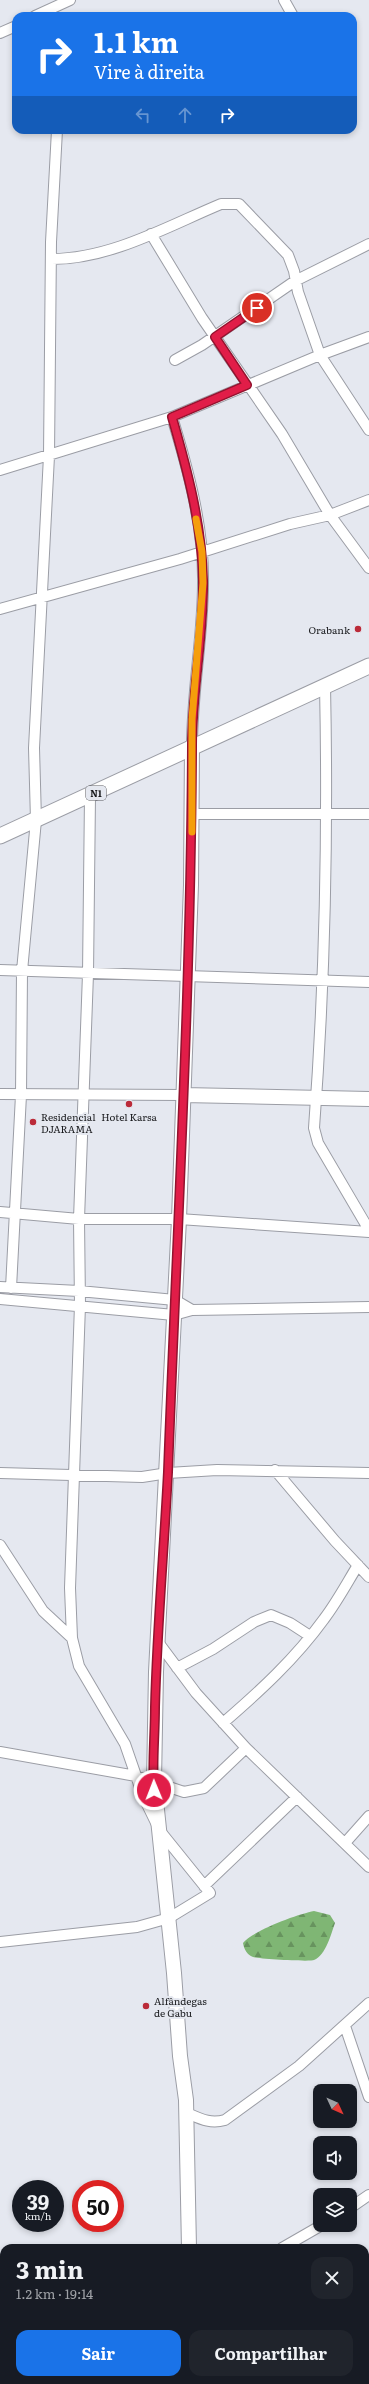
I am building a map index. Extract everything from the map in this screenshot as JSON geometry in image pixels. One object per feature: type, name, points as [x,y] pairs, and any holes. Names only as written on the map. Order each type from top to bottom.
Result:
[{"type":"main road","name":"N1","points":[[0,836],[90,796],[192,746],[369,666]]},
{"type":"main road","points":[[189,2244],[187,2113],[180,2056],[169,1918],[154,1781],[158,1642],[168,1473],[179,1219],[192,814],[192,746]]},
{"type":"main road","points":[[183,1095],[369,1099]]},
{"type":"street","points":[[284,0],[291,12]]},
{"type":"street","points":[[44,12],[65,2]]},
{"type":"street","points":[[60,12],[65,2]]},
{"type":"street","points":[[0,34],[12,28]]},
{"type":"street","points":[[11,1288],[21,1095],[22,971],[36,820],[34,740],[49,456],[52,258],[57,134]]},
{"type":"street","points":[[52,258],[75,259],[97,253],[151,234],[221,204],[239,204],[288,255],[294,270],[295,281],[320,355],[369,430]]},
{"type":"street","points":[[151,234],[174,275],[247,385],[282,434],[330,515],[369,568]]},
{"type":"street","points":[[175,360],[215,337],[295,281],[369,244]]},
{"type":"street","points":[[0,470],[49,456],[103,437],[172,417],[320,355],[369,337]]},
{"type":"street","points":[[172,417],[183,454],[202,552],[203,583],[192,746]]},
{"type":"street","points":[[0,609],[202,552],[290,524],[330,515],[369,500]]},
{"type":"street","points":[[325,685],[327,766],[322,979],[314,1128],[318,1143],[369,1231]]},
{"type":"street","points":[[0,1942],[137,1927],[169,1918],[210,1893],[160,1830],[136,1776],[125,1744],[79,1666],[72,1638],[70,1588],[80,1305],[79,1220],[88,974],[90,796]]},
{"type":"street","points":[[192,814],[369,814]]},
{"type":"street","points":[[0,970],[187,977],[322,979],[369,982]]},
{"type":"street","points":[[0,1094],[183,1095]]},
{"type":"street","points":[[0,1212],[79,1220],[179,1219],[369,1231]]},
{"type":"street","points":[[0,1287],[79,1291],[175,1300],[192,1310]]},
{"type":"street","points":[[0,1299],[80,1305],[174,1315],[192,1310],[369,1307]]},
{"type":"street","points":[[0,1474],[142,1477],[168,1473],[217,1470],[369,1473]]},
{"type":"street","points":[[275,1470],[335,1541],[369,1577]]},
{"type":"street","points":[[0,1545],[43,1611],[72,1638]]},
{"type":"street","points":[[223,1723],[262,1689],[310,1636],[324,1619],[358,1565]]},
{"type":"street","points":[[177,1668],[218,1645],[254,1622],[271,1615],[290,1623],[310,1636]]},
{"type":"street","points":[[158,1642],[177,1668],[246,1748],[369,1867]]},
{"type":"street","points":[[0,1752],[136,1776],[184,1792],[204,1788],[246,1748]]},
{"type":"street","points":[[204,1886],[297,1797]]},
{"type":"street","points":[[345,1843],[369,1816]]},
{"type":"street","points":[[187,2113],[204,2121],[215,2122],[225,2120],[299,2066],[369,2003]]},
{"type":"street","points":[[344,2026],[369,2097]]},
{"type":"street","points":[[357,2203],[369,2195]]},
{"type":"street","points":[[289,2244],[313,2230]]},
{"type":"green space","points":[[314,1911],[330,1915],[335,1923],[325,1949],[322,1954],[314,1960],[257,1958],[246,1952],[243,1943],[256,1933],[287,1919]]},
{"type":"slow traffic","points":[[192,832],[192,719],[203,583],[202,552],[196,519]]},
{"type":"place","name":"Orabank","points":[[358,629]]},
{"type":"place","name":"Hotel Karsa","points":[[129,1104]]},
{"type":"place","name":"Residencial DJARAMA","points":[[33,1122]]},
{"type":"place","name":"Alfândegas de Gabu","points":[[146,2006]]},
{"type":"route","points":[[154,1790],[156,1672],[168,1473],[183,1110],[191,884],[192,719],[203,583],[202,552],[196,517],[183,454],[172,417],[247,385],[215,337],[257,308]]}]
